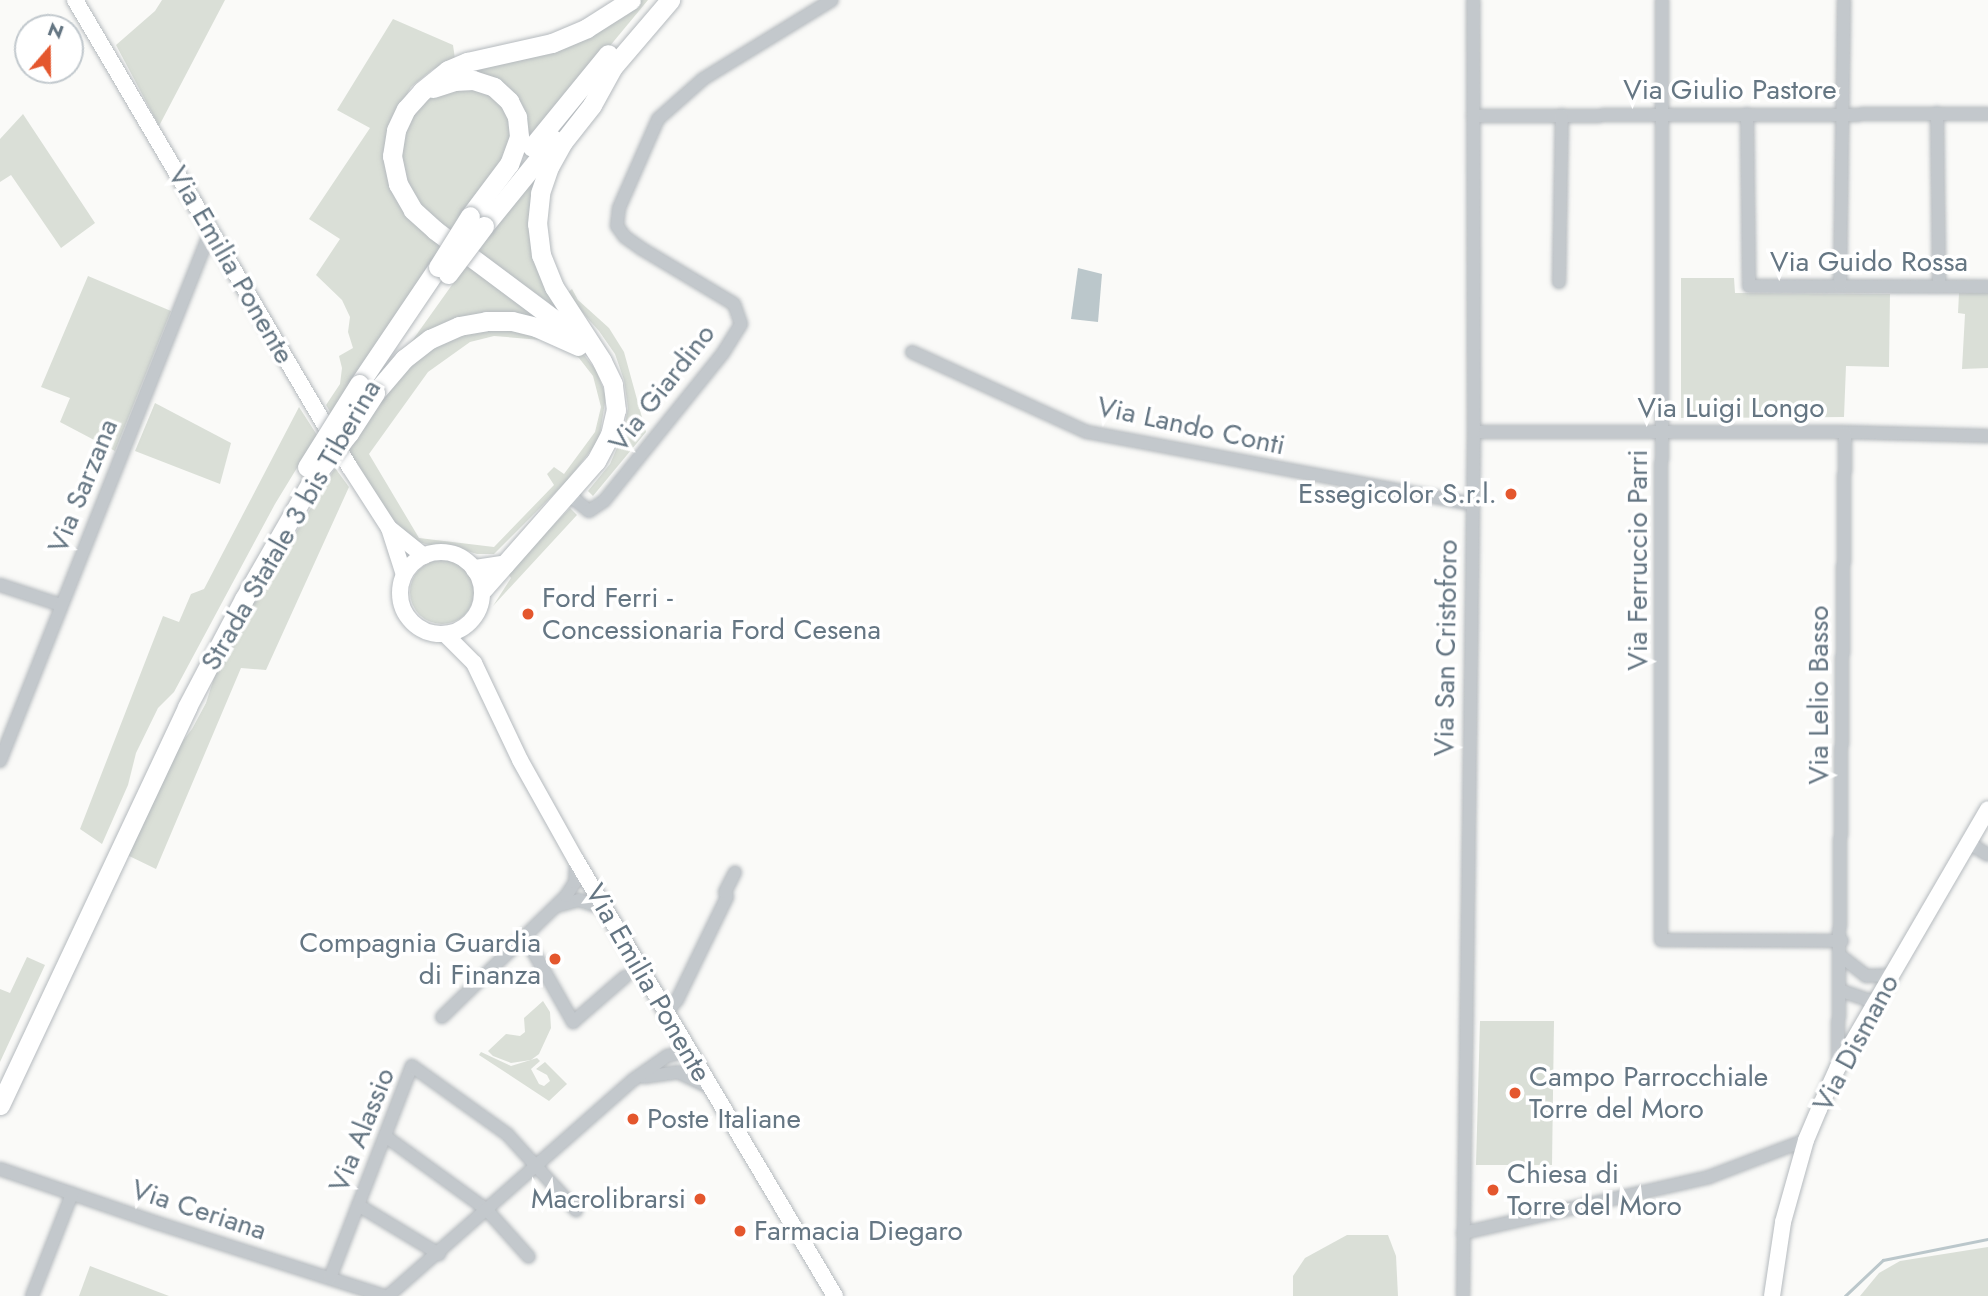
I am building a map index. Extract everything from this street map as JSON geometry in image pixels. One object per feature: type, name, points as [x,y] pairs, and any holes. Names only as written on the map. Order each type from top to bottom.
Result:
[{"type":"highway","points":[[602,361],[562,322],[435,230],[413,209],[398,184],[392,156],[396,130],[406,109],[422,91],[457,66],[552,43],[587,28],[631,0]]},
{"type":"highway","name":"Strada Statale 3 bis Tiberina","points":[[0,1105],[9,1068],[187,707],[311,471],[349,433],[368,389],[476,220],[655,0]]},
{"type":"highway","name":"Strada Statale 3 bis Tiberina","points":[[476,220],[670,0]]},
{"type":"highway","points":[[483,589],[596,461],[610,435],[616,410],[612,384],[602,361],[554,287],[541,255],[537,224],[540,193],[549,167],[563,142],[592,105],[614,65]]},
{"type":"highway","points":[[422,91],[454,81],[473,80],[494,88],[509,101],[517,117],[519,137],[509,164],[476,220]]},
{"type":"highway","points":[[368,389],[430,339],[458,326],[486,321],[512,321],[536,327],[581,347],[602,361]]},
{"type":"highway","points":[[475,569],[505,565]]},
{"type":"main road","name":"Via Emilia Ponente","points":[[75,0],[349,466],[389,528],[404,575]]},
{"type":"main road","name":"Via Emilia Ponente","points":[[389,528],[424,556]]},
{"type":"main road","points":[[438,552],[452,553],[465,559],[475,569],[483,589],[482,601],[470,623],[446,635],[421,629],[405,614],[400,598],[404,575],[424,556],[438,552]]},
{"type":"main road","name":"Via Emilia Ponente","points":[[470,623],[474,663]]},
{"type":"main road","name":"Via Emilia Ponente","points":[[446,635],[474,663],[520,760],[590,885],[835,1296]]},
{"type":"main road","name":"Via Dismano","points":[[1772,1296],[1783,1222],[1806,1140],[1838,1067],[1988,809]]},
{"type":"street","name":"Via Giardino","points":[[568,494],[589,510],[604,501],[723,353],[741,324],[734,304],[625,237],[617,226],[619,208],[658,119],[703,79],[832,0]]},
{"type":"street","name":"Via San Cristoforo","points":[[1463,1296],[1474,432],[1473,0]]},
{"type":"street","name":"Via Ferruccio Parri","points":[[1662,0],[1661,940],[1842,941]]},
{"type":"street","points":[[1840,286],[1844,0]]},
{"type":"street","points":[[1937,113],[1939,286]]},
{"type":"street","name":"Via Guido Rossa","points":[[1747,114],[1749,286],[1988,287]]},
{"type":"street","name":"Via Giulio Pastore","points":[[1473,116],[1988,114]]},
{"type":"street","points":[[1559,282],[1562,115]]},
{"type":"street","name":"Via Sarzana","points":[[0,761],[211,230]]},
{"type":"street","name":"Via Lando Conti","points":[[912,352],[1087,432],[1473,505]]},
{"type":"street","name":"Via Luigi Longo","points":[[1474,432],[1988,436]]},
{"type":"street","name":"Via Lelio Basso","points":[[1838,1067],[1842,957],[1845,433]]},
{"type":"street","points":[[0,585],[61,605]]},
{"type":"street","points":[[1969,844],[1988,855]]},
{"type":"street","points":[[564,901],[575,881],[576,860]]},
{"type":"street","points":[[667,1013],[683,989],[727,897],[724,892],[735,872]]},
{"type":"street","points":[[442,1017],[564,901],[590,885]]},
{"type":"street","points":[[564,901],[587,901],[604,909]]},
{"type":"street","points":[[525,937],[573,1022],[625,977]]},
{"type":"street","points":[[1842,957],[1866,976],[1876,1003]]},
{"type":"street","points":[[1866,976],[1893,975]]},
{"type":"street","points":[[1839,990],[1876,1003]]},
{"type":"street","points":[[667,1056],[674,1046],[677,1031]]},
{"type":"street","points":[[672,1072],[682,1066],[689,1052]]},
{"type":"street","name":"Via Ceriana","points":[[0,1168],[386,1296],[439,1254],[535,1164],[634,1080],[667,1056],[689,1052]]},
{"type":"street","name":"Via Alassio","points":[[330,1278],[412,1066],[491,1121],[535,1164]]},
{"type":"street","points":[[672,1072],[692,1077],[710,1088]]},
{"type":"street","name":"Via Ceriana","points":[[634,1080],[672,1072]]},
{"type":"street","points":[[385,1136],[486,1209],[529,1257]]},
{"type":"street","points":[[1463,1233],[1709,1177],[1806,1140]]},
{"type":"street","points":[[535,1164],[576,1210]]},
{"type":"street","points":[[32,1296],[72,1194]]},
{"type":"street","points":[[358,1205],[439,1254]]},
{"type":"shaded area","points":[[162,0],[225,0],[159,126],[116,45],[155,11]]},
{"type":"shaded area","points":[[641,0],[648,0],[522,152],[525,116],[455,75],[631,8]]},
{"type":"shaded area","points":[[393,19],[453,45],[455,59],[432,70],[411,87],[395,117],[388,153],[443,245],[332,415],[326,405],[340,384],[342,368],[339,356],[353,348],[348,332],[350,317],[342,300],[316,275],[340,239],[309,219],[370,128],[337,110]]},
{"type":"shaded area","points":[[455,87],[490,92],[512,119],[506,161],[453,232],[420,205],[406,178],[401,152],[405,131],[416,111],[432,94]]},
{"type":"shaded area","points":[[23,114],[95,223],[61,248],[11,175],[0,182],[0,139]]},
{"type":"shaded area","points":[[551,153],[534,207],[572,320],[478,251]]},
{"type":"shaded area","points":[[469,261],[575,338],[522,316],[407,348]]},
{"type":"shaded area","points":[[1078,268],[1102,274],[1098,322],[1071,319]]},
{"type":"shaded area","points":[[88,276],[171,311],[115,451],[60,422],[70,398],[41,387]]},
{"type":"shaded area","points":[[1681,278],[1734,278],[1735,293],[1890,294],[1889,367],[1846,366],[1844,417],[1681,418]]},
{"type":"shaded area","points":[[572,289],[578,300],[609,328],[624,352],[646,432],[593,496],[588,491],[610,464],[623,434],[628,408],[624,380],[615,354],[599,331],[566,294]]},
{"type":"shaded area","points":[[1959,293],[1988,293],[1988,368],[1962,369],[1965,314],[1958,313]]},
{"type":"shaded area","points":[[483,325],[560,340],[584,355],[596,370],[606,396],[599,440],[567,481],[494,554],[477,554],[452,546],[429,545],[412,540],[394,526],[347,449],[383,395],[427,347]],"holes":[[[494,336],[553,341],[579,358],[593,376],[601,407],[595,432],[564,474],[554,467],[547,474],[554,485],[494,547],[419,538],[369,454],[428,372],[470,342]]]},
{"type":"shaded area","points":[[155,403],[231,443],[220,484],[135,451]]},
{"type":"shaded area","points":[[299,407],[317,435],[275,504],[174,692],[158,708],[136,753],[128,785],[102,844],[80,829],[163,616],[179,622],[191,594],[204,589]]},
{"type":"shaded area","points":[[335,468],[349,487],[266,670],[241,668],[156,869],[125,854],[170,758],[192,729],[206,703],[216,672],[240,625]]},
{"type":"shaded area","points":[[570,508],[577,515],[493,606],[511,578],[507,572]]},
{"type":"shaded area","points":[[442,560],[465,569],[474,592],[465,615],[442,624],[419,615],[410,592],[419,569]]},
{"type":"shaded area","points":[[27,957],[45,965],[0,1062],[0,989],[10,993]]},
{"type":"shaded area","points":[[543,1001],[550,1012],[551,1028],[539,1054],[531,1060],[511,1063],[493,1056],[488,1051],[506,1034],[520,1036],[525,1032],[524,1018]]},
{"type":"shaded area","name":"Campo Parrocchiale Torre del Moro","points":[[1480,1021],[1554,1021],[1552,1165],[1476,1165]]},
{"type":"shaded area","points":[[481,1052],[511,1066],[537,1058],[540,1061],[531,1069],[539,1084],[544,1086],[550,1081],[547,1075],[536,1069],[545,1062],[567,1084],[549,1101],[479,1055]]},
{"type":"shaded area","points":[[1347,1235],[1388,1235],[1396,1256],[1398,1296],[1293,1296],[1293,1276],[1305,1258]]},
{"type":"shaded area","points":[[1988,1247],[1988,1296],[1860,1296],[1879,1273],[1900,1261]]},
{"type":"shaded area","points":[[90,1266],[169,1296],[79,1296]]},
{"type":"waterway","points":[[1845,1296],[1883,1260],[1988,1239]]},
{"type":"place","name":"Essegicolor S.r.l.","points":[[1511,494]]},
{"type":"place","name":"Ford Ferri - Concessionaria Ford Cesena","points":[[528,614]]},
{"type":"place","name":"Compagnia Guardia di Finanza","points":[[555,959]]},
{"type":"place","name":"Campo Parrocchiale Torre del Moro","points":[[1515,1093]]},
{"type":"place","name":"Poste Italiane","points":[[633,1119]]},
{"type":"place","name":"Chiesa di Torre del Moro","points":[[1493,1190]]},
{"type":"place","name":"Macrolibrarsi","points":[[700,1199]]},
{"type":"place","name":"Farmacia Diegaro","points":[[740,1231]]}]
